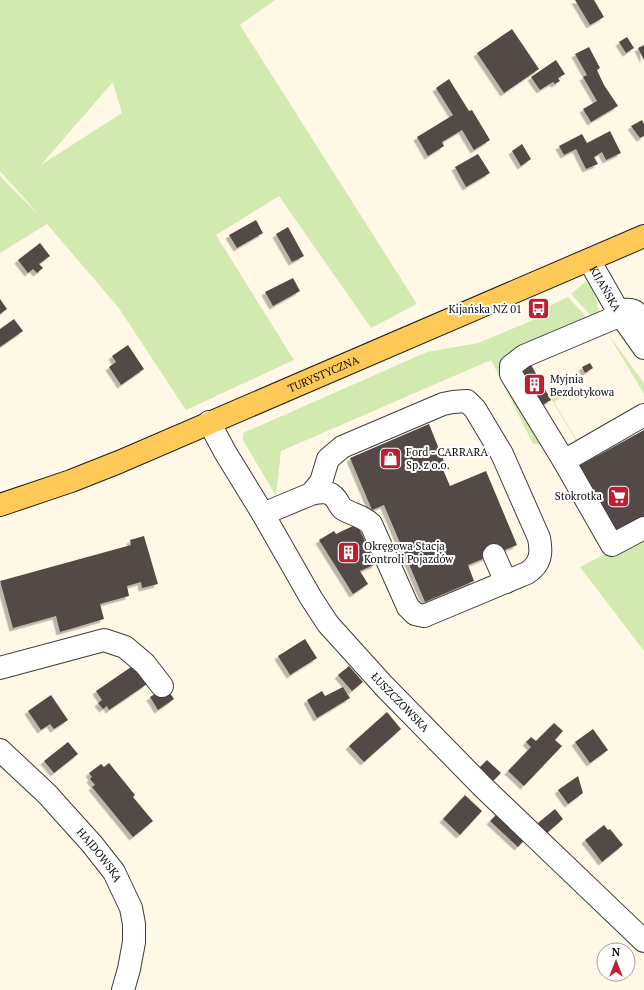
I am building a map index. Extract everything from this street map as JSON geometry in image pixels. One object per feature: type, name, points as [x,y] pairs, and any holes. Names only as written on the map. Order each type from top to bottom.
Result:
[{"type":"main road","name":"TURYSTYCZNA","points":[[0,504],[71,481],[119,462],[644,236]]},
{"type":"street","name":"KIJAŃSKA","points":[[589,260],[619,313],[628,310],[634,311],[637,312],[644,321]]},
{"type":"street","points":[[644,348],[619,313],[524,356],[511,366],[511,374],[564,461],[612,545],[644,528]]},
{"type":"street","points":[[263,514],[311,494],[321,492],[329,493],[336,498],[342,509],[367,520],[371,524],[408,607],[415,614],[424,616],[506,582],[534,568],[540,560],[541,548],[539,538],[502,454],[475,409],[467,401],[443,404],[342,447],[328,459],[321,482],[311,494]]},
{"type":"street","points":[[564,461],[644,415]]},
{"type":"street","name":"ŁUSZCZOWSKA","points":[[209,422],[311,598],[328,624],[351,651],[484,788],[644,941]]},
{"type":"street","points":[[494,554],[506,582]]},
{"type":"street","points":[[0,668],[104,640],[125,648],[146,664],[162,686]]},
{"type":"street","name":"HAJDOWSKA","points":[[0,750],[46,794],[92,844],[114,872],[131,908],[134,924],[134,942],[124,990]]},
{"type":"green space","points":[[0,0],[275,0],[240,25],[417,304],[371,328],[279,196],[216,235],[294,360],[186,410],[118,307],[47,224],[0,253],[0,176],[40,216],[0,171]],"holes":[[[112,83],[122,113],[41,165]]]},
{"type":"green space","points":[[587,282],[592,288],[596,297],[598,315],[593,318],[571,294]]},
{"type":"green space","points":[[568,297],[588,319],[508,354],[546,444],[533,444],[491,360],[281,451],[276,496],[243,440],[243,433],[427,352],[478,343],[545,315],[545,308]]},
{"type":"green space","points":[[608,334],[644,383],[644,394]]},
{"type":"green space","points":[[562,392],[565,395],[554,402],[577,440],[588,434],[589,436],[575,444],[574,442],[576,440],[551,399]]},
{"type":"green space","points":[[644,534],[644,651],[580,567]]},
{"type":"building","points":[[575,0],[594,0],[604,17],[590,25]]},
{"type":"building","points":[[512,29],[539,69],[504,93],[477,53]]},
{"type":"building","points":[[627,37],[634,48],[626,53],[619,42]]},
{"type":"building","points":[[644,45],[644,60],[638,48]]},
{"type":"building","points":[[589,47],[600,68],[597,70],[604,85],[618,106],[591,122],[583,109],[597,101],[583,77],[587,75],[575,54]]},
{"type":"building","points":[[556,60],[565,74],[558,78],[560,81],[555,84],[553,82],[540,90],[531,77]]},
{"type":"building","points":[[449,79],[469,111],[472,110],[490,140],[474,150],[462,130],[442,142],[444,146],[428,156],[417,137],[453,115],[436,88]]},
{"type":"building","points":[[642,120],[644,124],[644,136],[640,138],[631,126]]},
{"type":"building","points":[[610,131],[621,153],[606,160],[602,152],[594,157],[598,164],[586,169],[576,149],[564,155],[559,146],[582,134],[587,143]]},
{"type":"building","points":[[522,144],[531,159],[521,166],[512,151]]},
{"type":"building","points":[[478,154],[490,173],[466,187],[455,167]]},
{"type":"building","points":[[256,220],[263,233],[237,248],[229,235]]},
{"type":"building","points":[[288,227],[304,256],[292,262],[276,234]]},
{"type":"building","points":[[40,243],[50,256],[39,264],[43,268],[37,273],[33,269],[28,273],[18,260]]},
{"type":"building","points":[[293,278],[300,291],[273,306],[265,292]]},
{"type":"building","points":[[0,299],[7,309],[0,314]]},
{"type":"building","points":[[14,319],[23,331],[0,347],[0,329]]},
{"type":"building","points":[[128,345],[144,369],[121,385],[109,367],[116,362],[112,356]]},
{"type":"building","name":"Myjnia Bezdotykowa","points":[[530,363],[551,400],[539,407],[518,370]]},
{"type":"building","points":[[590,363],[593,368],[585,373],[582,367]]},
{"type":"building","points":[[429,424],[445,464],[441,465],[450,486],[486,471],[517,545],[468,565],[474,581],[425,602],[384,505],[372,510],[350,458]]},
{"type":"building","name":"Stokrotka","points":[[644,430],[644,525],[616,540],[577,467]]},
{"type":"building","name":"Okręgowa Stacja Kontroli Pojazdów","points":[[357,524],[376,564],[360,571],[368,584],[353,594],[319,540],[334,531],[336,534]]},
{"type":"building","points":[[144,536],[158,584],[142,588],[141,582],[127,586],[129,596],[100,604],[104,619],[60,632],[56,616],[13,628],[0,581],[131,545],[130,540]]},
{"type":"building","points":[[305,639],[317,658],[290,675],[278,656]]},
{"type":"building","points":[[134,665],[147,684],[109,710],[107,706],[103,709],[98,703],[102,700],[96,691]]},
{"type":"building","points":[[349,666],[363,682],[352,691],[338,675]]},
{"type":"building","points":[[166,687],[174,699],[158,710],[150,697]]},
{"type":"building","points":[[343,687],[350,698],[317,718],[307,700],[322,691],[325,696]]},
{"type":"building","points":[[51,695],[68,720],[54,729],[50,724],[41,730],[28,711]]},
{"type":"building","points":[[387,712],[401,729],[364,762],[349,746]]},
{"type":"building","points":[[554,723],[563,731],[555,740],[562,746],[524,786],[508,771],[531,747],[526,742],[531,737],[536,741]]},
{"type":"building","points":[[593,729],[608,750],[590,763],[575,742]]},
{"type":"building","points":[[68,742],[78,754],[54,773],[44,761]]},
{"type":"building","points":[[487,760],[501,773],[490,784],[476,771]]},
{"type":"building","points":[[109,763],[135,795],[133,797],[153,821],[133,837],[92,787],[95,785],[90,779],[92,777],[89,773],[101,764],[104,767]]},
{"type":"building","points":[[578,776],[583,793],[568,804],[558,790]]},
{"type":"building","points":[[465,795],[482,811],[460,835],[443,819]]},
{"type":"building","points":[[555,809],[563,819],[547,833],[538,823]]},
{"type":"building","points":[[501,810],[528,836],[518,847],[490,821]]},
{"type":"building","points":[[604,825],[608,830],[610,829],[623,845],[602,862],[585,840]]},
{"type":"place","name":"Kijańska NŻ 01","points":[[538,309]]},
{"type":"place","name":"Myjnia Bezdotykowa","points":[[534,385]]},
{"type":"place","name":"Ford - CARRARA Sp. z o.o.","points":[[391,458]]},
{"type":"place","name":"Stokrotka","points":[[618,496]]},
{"type":"place","name":"Okręgowa Stacja Kontroli Pojazdów","points":[[348,552]]}]
